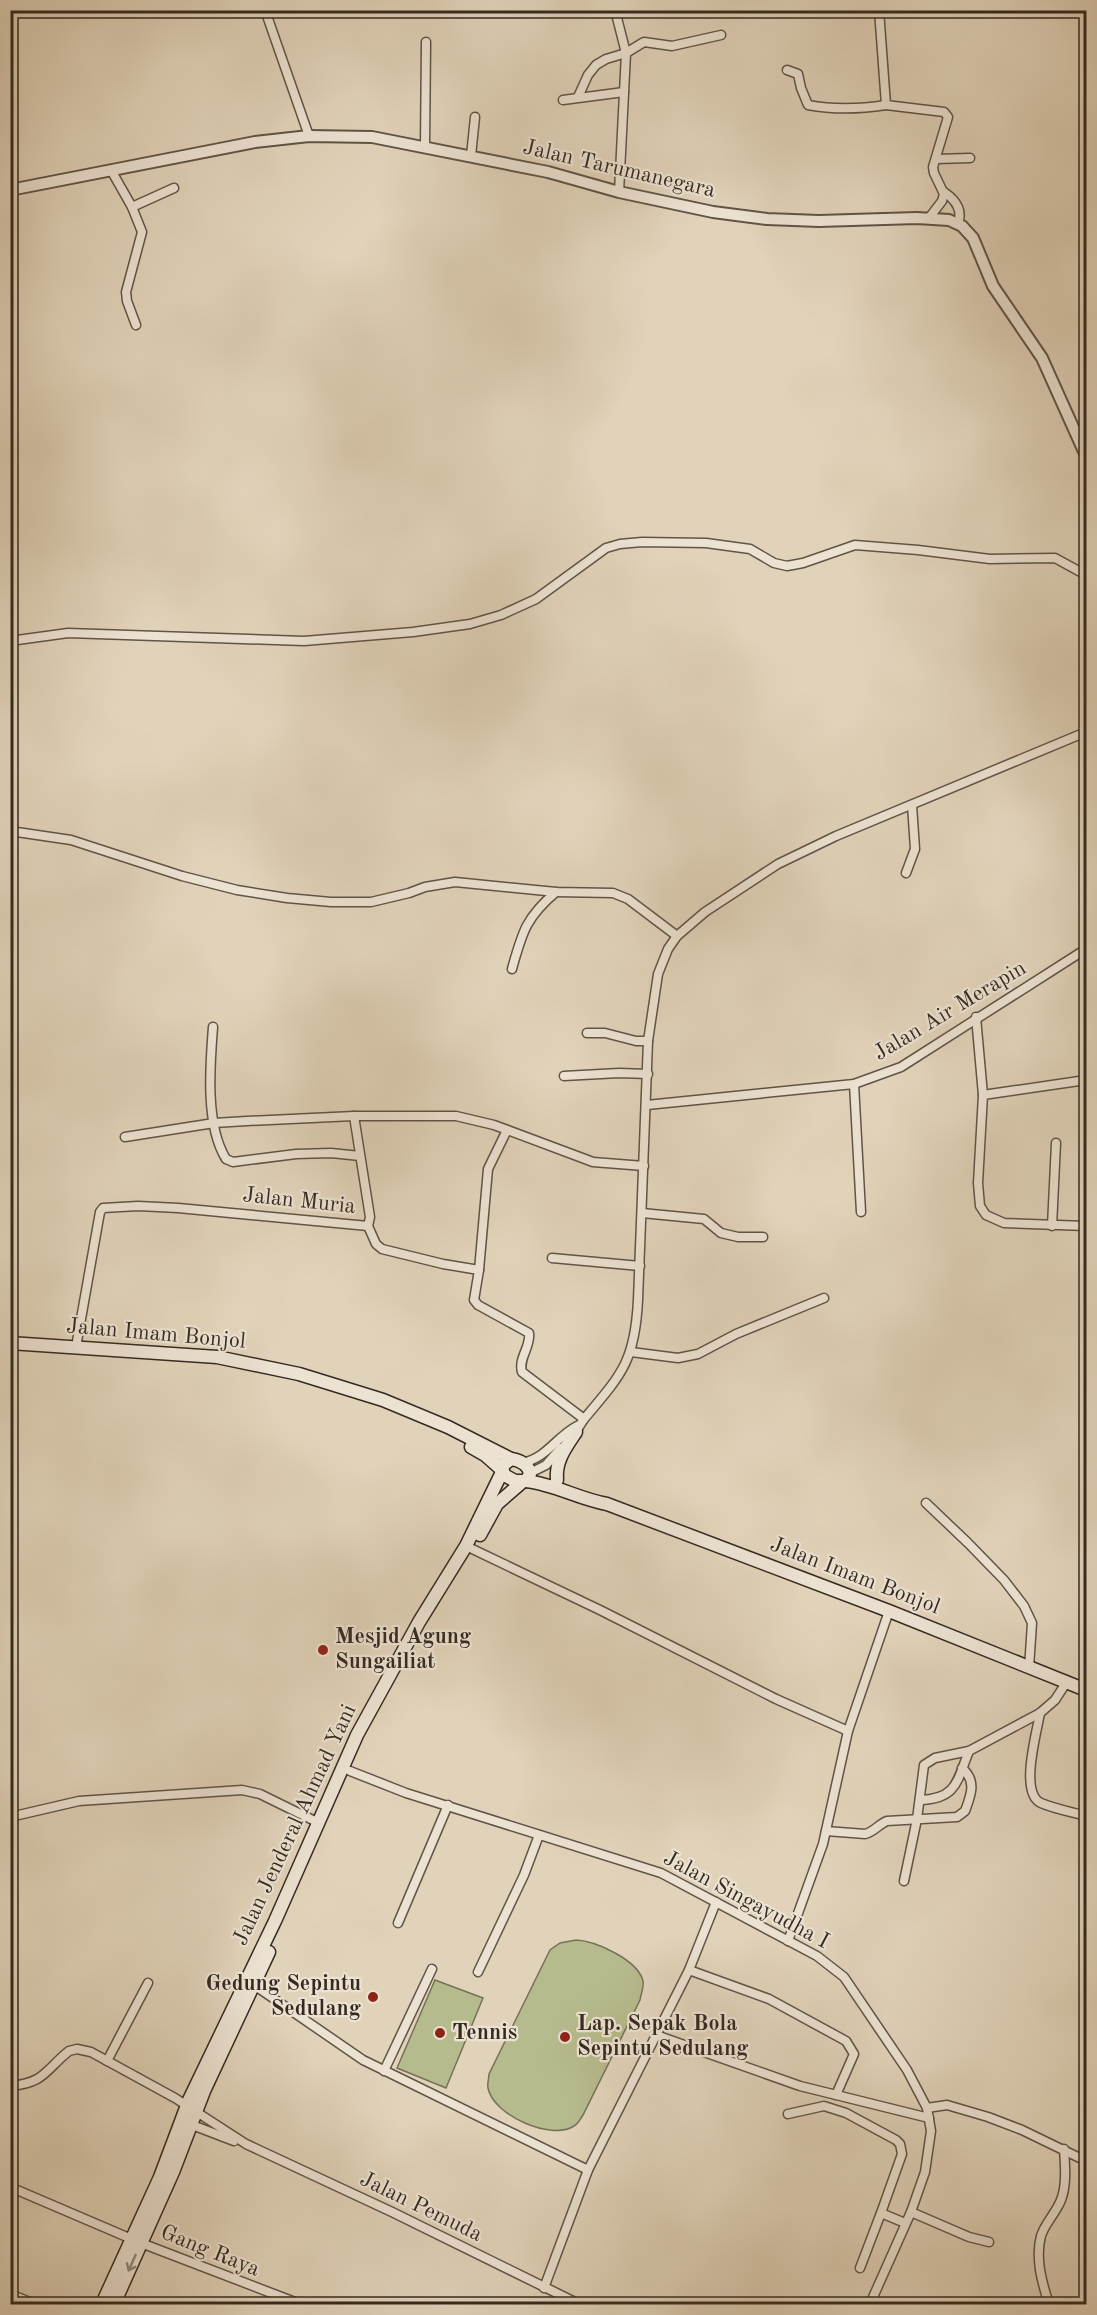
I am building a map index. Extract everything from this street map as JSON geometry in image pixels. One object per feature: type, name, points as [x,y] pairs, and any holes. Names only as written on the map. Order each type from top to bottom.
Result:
[{"type":"main road","name":"Jalan Imam Bonjol","points":[[10,1343],[218,1358],[299,1374],[373,1396],[433,1421],[517,1461]]},
{"type":"main road","name":"Jalan Imam Bonjol","points":[[433,1421],[445,1431],[485,1455],[507,1478],[557,1480],[592,1494],[607,1504]]},
{"type":"main road","points":[[557,1480],[556,1472],[559,1461],[580,1425]]},
{"type":"main road","points":[[517,1461],[528,1468],[527,1478]]},
{"type":"main road","name":"Jalan Jenderal Ahmad Yani","points":[[192,2109],[204,2091],[254,1985],[389,1690],[469,1547],[504,1463],[517,1461]]},
{"type":"main road","name":"Jalan Imam Bonjol","points":[[527,1478],[590,1501],[607,1504],[889,1611],[1086,1690]]},
{"type":"main road","name":"Jalan Jenderal Ahmad Yani","points":[[114,2304],[136,2241],[192,2109],[357,1736],[419,1622],[497,1504],[527,1478]]},
{"type":"main road","name":"Jalan Jenderal Ahmad Yani","points":[[102,2304],[136,2241]]},
{"type":"street","points":[[265,10],[309,136]]},
{"type":"street","points":[[615,10],[626,53],[619,192]]},
{"type":"street","points":[[879,10],[886,105]]},
{"type":"street","points":[[578,97],[588,75],[596,65],[606,59],[626,53],[646,42],[672,46],[721,35]]},
{"type":"street","points":[[425,146],[426,42]]},
{"type":"street","points":[[787,70],[798,74],[808,105],[826,108],[875,108],[886,105],[947,114],[948,118],[933,171],[944,192],[958,206],[961,212],[958,224],[973,238],[993,286],[1042,358],[1086,456]]},
{"type":"street","points":[[563,100],[624,92]]},
{"type":"street","points":[[471,156],[475,117]]},
{"type":"street","name":"Jalan Tarumanegara","points":[[10,190],[215,149],[309,136],[372,137],[548,172],[619,192],[713,212],[767,219],[843,221],[929,218],[958,224]]},
{"type":"street","points":[[936,159],[970,158]]},
{"type":"street","points":[[111,170],[132,207],[142,234],[126,292],[136,325]]},
{"type":"street","points":[[132,207],[174,188]]},
{"type":"street","points":[[929,218],[942,201],[944,192]]},
{"type":"street","points":[[10,640],[68,633],[304,641],[413,632],[470,624],[501,615],[536,599],[606,548],[642,542],[706,543],[750,549],[774,563],[788,566],[855,545],[990,559],[1055,558],[1086,575]]},
{"type":"street","points":[[527,1478],[546,1465],[616,1382],[631,1352],[637,1320],[648,1041],[652,1004],[662,961],[677,936],[705,912],[770,869],[836,836],[1086,732]]},
{"type":"street","points":[[906,873],[915,849],[912,805]]},
{"type":"street","points":[[10,831],[71,840],[182,876],[237,890],[286,898],[331,902],[371,902],[425,887],[455,882],[556,892],[606,891],[620,895],[677,936]]},
{"type":"street","points":[[512,969],[528,921],[556,892]]},
{"type":"street","name":"Jalan Air Merapin","points":[[647,1105],[854,1084],[901,1066],[1086,949]]},
{"type":"street","points":[[976,1017],[983,1095],[978,1183],[980,1206],[986,1215],[1004,1224],[1086,1226]]},
{"type":"street","points":[[213,1027],[210,1074],[214,1123],[224,1157],[232,1161],[296,1154],[360,1156]]},
{"type":"street","points":[[587,1033],[605,1033],[634,1041],[648,1041]]},
{"type":"street","points":[[564,1076],[648,1074]]},
{"type":"street","points":[[983,1095],[1086,1080]]},
{"type":"street","points":[[854,1084],[861,1212]]},
{"type":"street","points":[[125,1137],[214,1123],[354,1116],[456,1116],[479,1120],[593,1162],[644,1167]]},
{"type":"street","name":"Jalan Muria","points":[[76,1347],[100,1212],[103,1208],[138,1206],[178,1208],[368,1226],[370,1217],[354,1116]]},
{"type":"street","points":[[507,1130],[488,1169],[475,1295],[478,1305],[529,1333],[529,1340],[521,1363],[522,1372],[580,1425]]},
{"type":"street","points":[[1052,1226],[1056,1143]]},
{"type":"street","points":[[642,1213],[704,1219],[721,1233],[738,1237],[763,1237]]},
{"type":"street","points":[[368,1226],[376,1244],[382,1249],[479,1270]]},
{"type":"street","points":[[552,1258],[640,1266]]},
{"type":"street","points":[[631,1352],[669,1358],[689,1357],[736,1334],[824,1298]]},
{"type":"street","points":[[517,1461],[533,1460],[546,1453],[572,1429],[580,1425]]},
{"type":"street","points":[[926,1503],[969,1543],[1004,1580],[1024,1606],[1032,1623],[1029,1668]]},
{"type":"street","points":[[469,1547],[776,1699],[848,1731]]},
{"type":"street","points":[[789,1941],[826,1832],[848,1731],[889,1611]]},
{"type":"street","points":[[904,1881],[917,1819],[923,1769],[928,1760],[969,1751],[1040,1713],[1055,1700],[1066,1683]]},
{"type":"street","points":[[1040,1713],[1029,1778],[1031,1790],[1041,1803],[1086,1816]]},
{"type":"street","points":[[920,1800],[943,1797],[952,1791],[969,1751]]},
{"type":"street","points":[[826,1832],[865,1834],[887,1821],[957,1817],[965,1811],[972,1780],[962,1768]]},
{"type":"street","name":"Jalan Singayudha I","points":[[351,1771],[381,1785],[661,1873],[817,1956],[844,1977],[900,2060],[927,2109],[929,2118],[930,2143],[925,2172],[911,2212],[870,2304]]},
{"type":"street","points":[[10,1817],[79,1801],[229,1790],[260,1794],[319,1823]]},
{"type":"street","points":[[398,1923],[448,1805]]},
{"type":"street","points":[[478,1972],[524,1875],[539,1835]]},
{"type":"street","points":[[544,2288],[588,2170],[689,1970],[716,1902]]},
{"type":"street","points":[[384,2071],[432,1969]]},
{"type":"street","points":[[689,1970],[769,1999],[846,2041],[854,2054],[836,2095]]},
{"type":"street","points":[[107,2061],[148,1983]]},
{"type":"street","points":[[254,1985],[363,2060],[588,2170]]},
{"type":"street","points":[[656,2036],[734,2064],[836,2095],[929,2118]]},
{"type":"street","name":"Jalan Pemuda","points":[[10,2086],[41,2078],[65,2054],[73,2050],[86,2050],[192,2109],[246,2144]]},
{"type":"street","points":[[927,2109],[940,2105],[963,2109],[1022,2130],[1086,2161]]},
{"type":"street","points":[[788,2114],[824,2106],[846,2113],[900,2144],[902,2154],[860,2268]]},
{"type":"street","name":"Jalan Pemuda","points":[[187,2122],[246,2144],[392,2212],[579,2304]]},
{"type":"street","points":[[1048,2304],[1040,2274],[1041,2239],[1064,2191],[1064,2149]]},
{"type":"street","name":"Gang Raya","points":[[10,2187],[136,2241],[300,2304]]},
{"type":"street","points":[[911,2212],[969,2237],[989,2242]]},
{"type":"street","points":[[881,2213],[905,2223]]},
{"type":"street","points":[[10,2294],[35,2304]]},
{"type":"green space","name":"Lap. Sepak Bola Sepintu Sedulang","points":[[576,1940],[605,1948],[625,1959],[640,1973],[643,1986],[640,2000],[577,2124],[564,2130],[538,2128],[511,2116],[500,2107],[492,2098],[488,2088],[489,2074],[550,1950],[560,1943]]},
{"type":"green space","name":"Tennis","points":[[435,1980],[483,1998],[446,2088],[397,2068]]},
{"type":"place","name":"Mesjid Agung Sungailiat","points":[[323,1650]]},
{"type":"place","name":"Gedung Sepintu Sedulang","points":[[373,1997]]},
{"type":"place","name":"Tennis","points":[[440,2033]]},
{"type":"place","name":"Lap. Sepak Bola Sepintu Sedulang","points":[[565,2037]]}]
